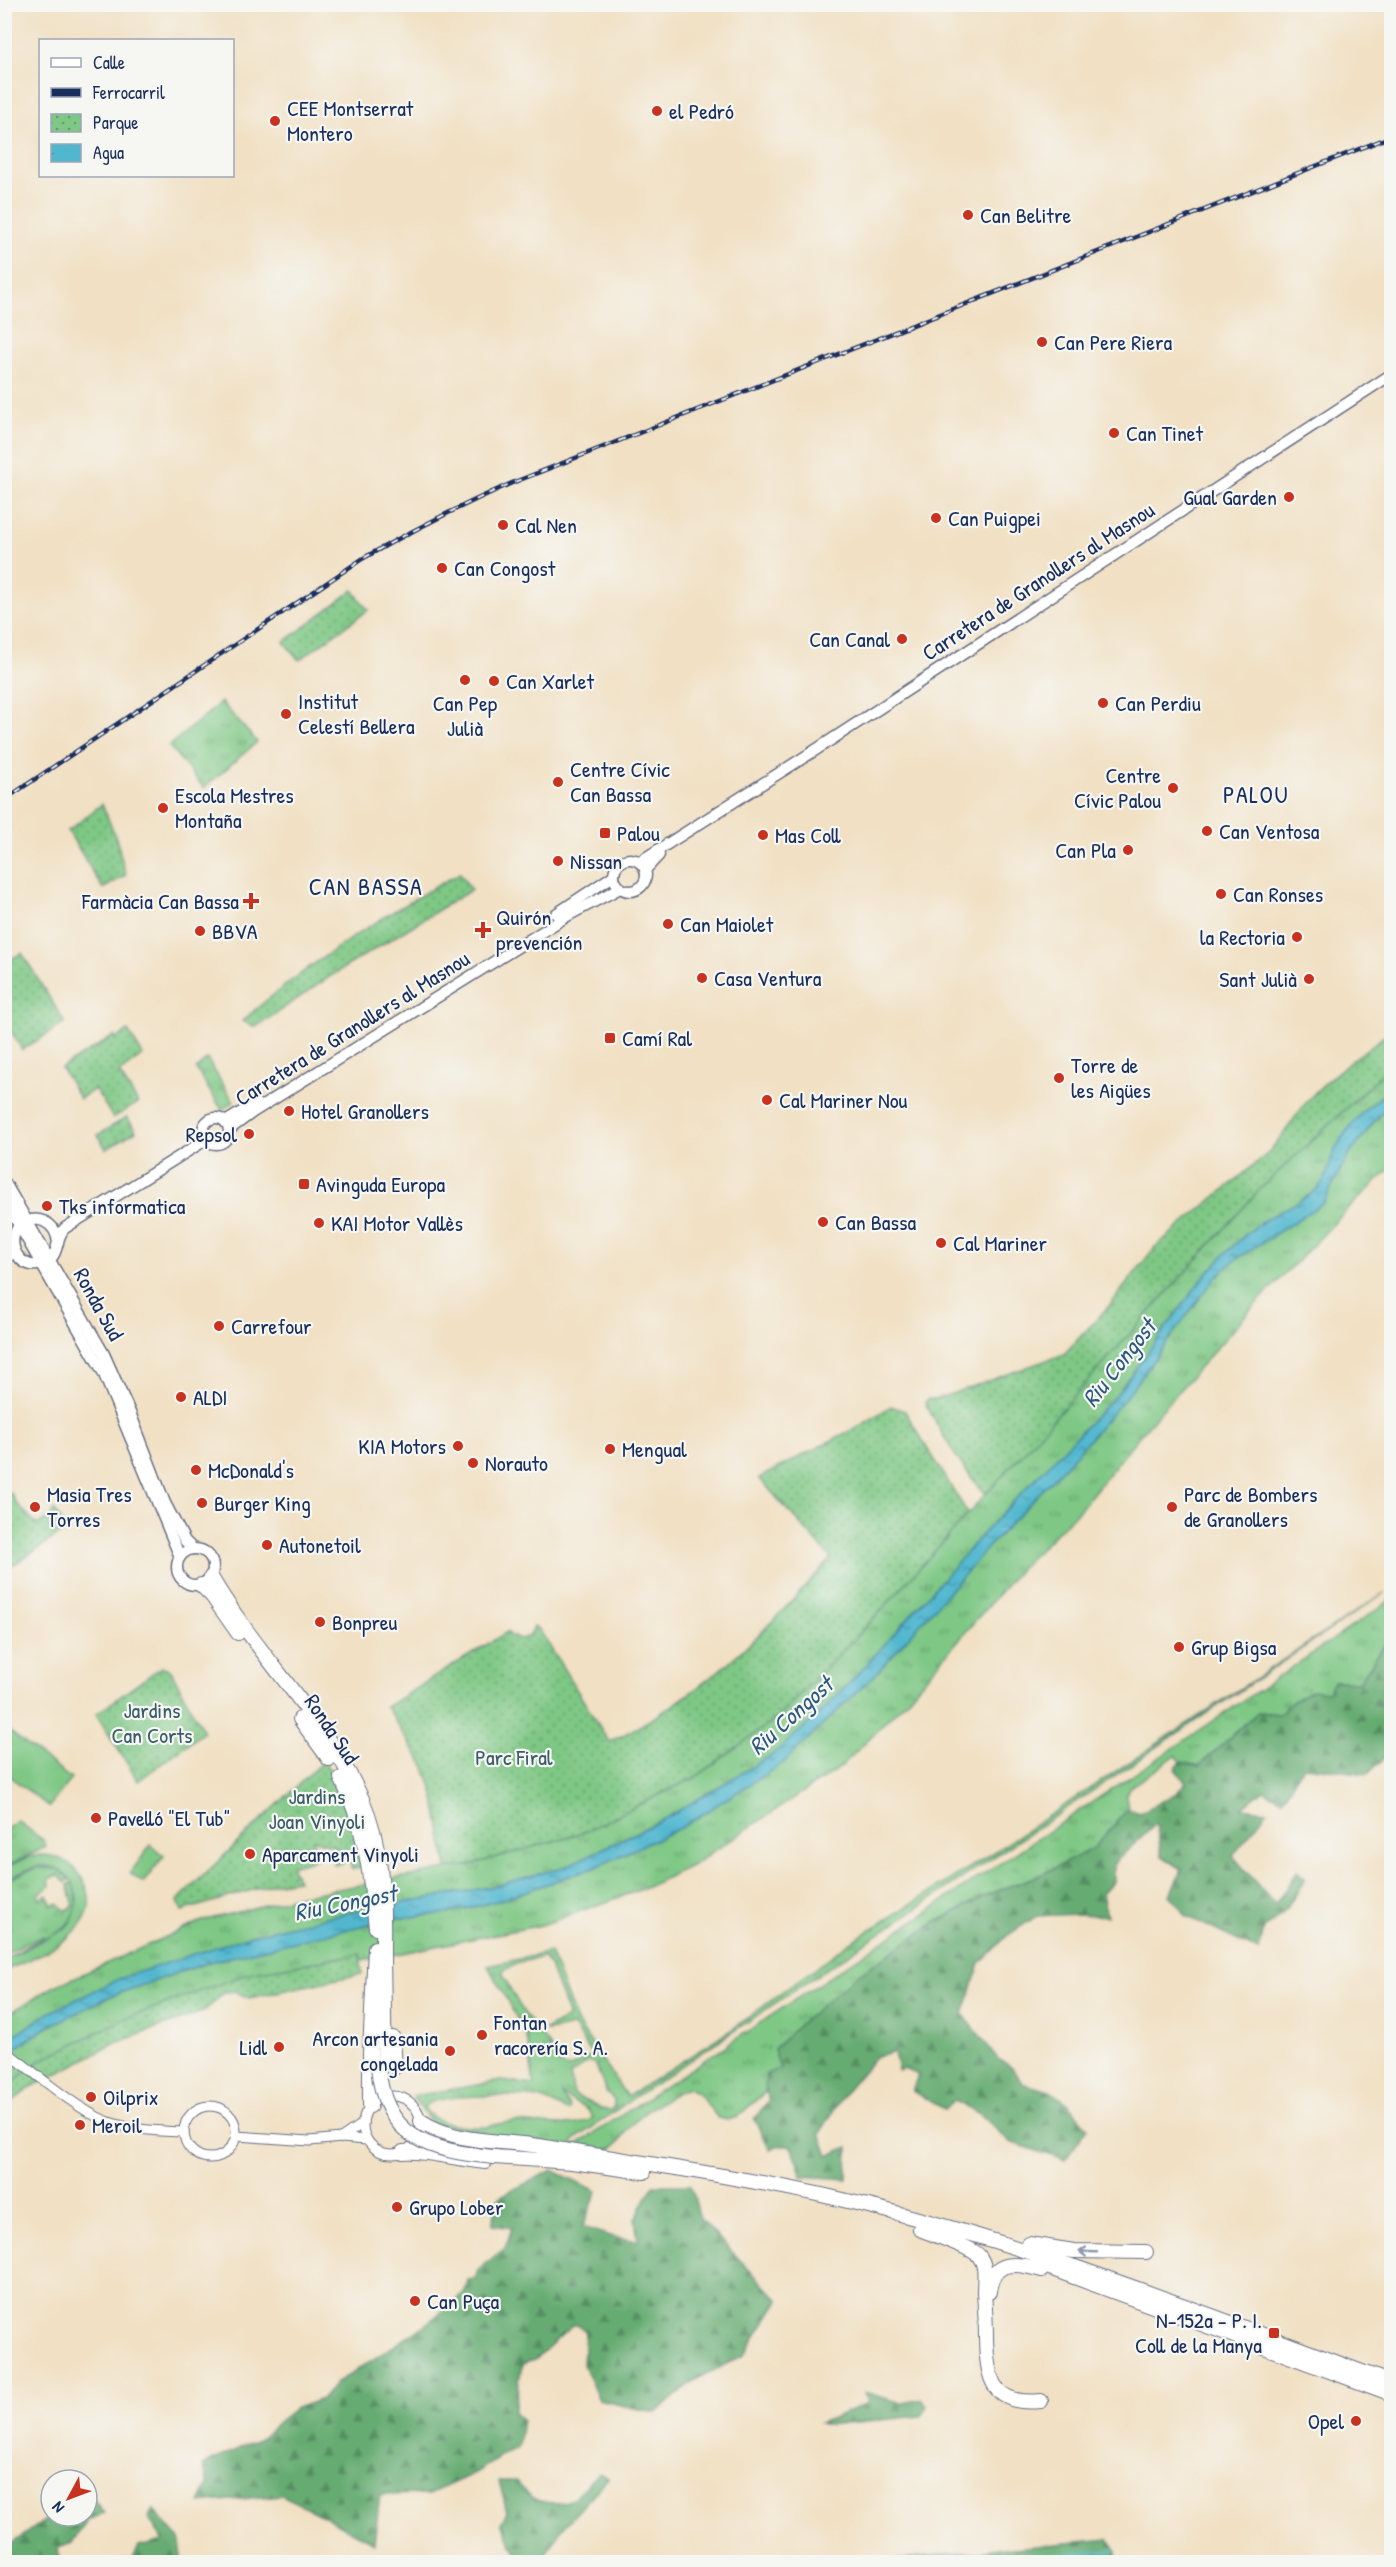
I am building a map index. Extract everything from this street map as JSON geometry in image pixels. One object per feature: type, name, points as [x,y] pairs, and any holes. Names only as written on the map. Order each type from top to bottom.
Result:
[{"type":"highway","name":"Ronda Sud","points":[[206,1581],[220,1592],[341,1760],[362,1800],[372,1842],[380,1933],[386,2066],[384,2102],[394,2119],[410,2135],[436,2149],[496,2153]]},
{"type":"highway","name":"Ronda Sud","points":[[206,1581],[212,1596],[338,1772],[372,1842]]},
{"type":"highway","points":[[366,1794],[373,1816],[372,1842]]},
{"type":"highway","points":[[370,2106],[382,1994]]},
{"type":"highway","points":[[421,2121],[430,2127],[457,2136],[538,2146],[761,2182],[842,2199],[990,2239],[1083,2270],[1392,2383]]},
{"type":"highway","points":[[403,2152],[414,2151],[458,2160],[525,2165],[580,2165]]},
{"type":"highway","points":[[496,2153],[637,2162]]},
{"type":"highway","points":[[496,2153],[755,2190],[920,2229],[993,2250],[1057,2272],[1392,2394]]},
{"type":"highway","points":[[920,2229],[969,2249],[979,2256],[984,2267],[989,2378],[1002,2394],[1011,2400],[1041,2401]]},
{"type":"highway","points":[[990,2239],[1001,2238],[1074,2252],[1146,2252]]},
{"type":"highway","points":[[986,2300],[994,2275],[1008,2265],[1020,2264],[1057,2272]]},
{"type":"main road","name":"Carretera de Granollers al Masnou","points":[[642,866],[735,801],[1392,374]]},
{"type":"main road","points":[[631,859],[642,866],[645,879],[638,889],[630,891],[620,888],[613,876],[616,866],[622,861],[631,859]]},
{"type":"main road","name":"Carretera de Granollers al Masnou","points":[[228,1125],[613,876]]},
{"type":"main road","name":"Carretera de Granollers al Masnou","points":[[228,1125],[264,1105],[560,921],[620,888]]},
{"type":"main road","points":[[219,1118],[228,1125],[227,1137],[218,1143],[211,1144],[203,1138],[203,1128],[213,1120],[219,1118]]},
{"type":"main road","points":[[53,1227],[203,1138]]},
{"type":"main road","points":[[58,1243],[53,1227],[42,1220],[24,1222],[12,1240],[15,1253],[25,1262],[46,1261],[58,1243],[60,1232],[65,1228],[203,1138]]},
{"type":"main road","name":"Ronda Sud","points":[[4,1181],[103,1372],[180,1557]]},
{"type":"main road","name":"Ronda Sud","points":[[4,1199],[24,1222]]},
{"type":"main road","name":"Ronda Sud","points":[[46,1261],[104,1354],[174,1522],[184,1541],[193,1549]]},
{"type":"main road","points":[[193,1549],[203,1550],[210,1557],[214,1567],[206,1581],[191,1585],[180,1578],[177,1565],[180,1557],[193,1549]]},
{"type":"street","points":[[4,1260],[15,1253]]},
{"type":"street","points":[[4,2050],[70,2100],[106,2121],[141,2128],[184,2132]]},
{"type":"street","points":[[236,2136],[310,2141],[341,2138],[367,2140],[384,2153],[403,2152],[418,2138],[421,2121],[415,2107],[402,2098],[385,2097],[370,2106],[363,2122],[341,2138]]},
{"type":"street","points":[[213,2105],[222,2108],[234,2118],[236,2136],[226,2153],[208,2158],[192,2151],[187,2145],[184,2132],[186,2118],[195,2109],[213,2105]]},
{"type":"street","points":[[363,2122],[367,2140]]},
{"type":"green space","points":[[353,590],[368,610],[299,660],[284,642]]},
{"type":"green space","points":[[221,702],[257,742],[204,788],[169,746]]},
{"type":"green space","points":[[102,804],[116,838],[126,875],[103,889],[68,831]]},
{"type":"green space","points":[[460,873],[471,890],[334,974],[256,1027],[242,1021],[293,979],[347,941]]},
{"type":"green space","points":[[22,953],[65,1023],[22,1050],[5,1021],[4,963]]},
{"type":"green space","points":[[128,1031],[143,1055],[119,1073],[138,1103],[113,1118],[95,1089],[80,1099],[61,1068],[114,1036],[116,1039]]},
{"type":"green space","points":[[1391,1031],[1391,1066],[1261,1188],[986,1494],[953,1451],[925,1403],[928,1399],[937,1399],[1064,1354],[1110,1305],[1155,1247],[1267,1154],[1318,1089]]},
{"type":"green space","points":[[207,1059],[234,1102],[222,1110],[196,1069]]},
{"type":"green space","points":[[1391,1066],[1391,1090],[1365,1110],[1344,1135],[1333,1155],[1326,1176],[1318,1188],[1255,1228],[1223,1256],[1202,1279],[1116,1395],[987,1529],[861,1671],[816,1717],[772,1755],[668,1817],[567,1866],[495,1886],[326,1917],[252,1935],[215,1948],[5,2041],[5,2016],[53,1987],[202,1921],[299,1896],[470,1865],[584,1832],[697,1776],[778,1717],[878,1614],[1261,1188]]},
{"type":"green space","points":[[1391,1104],[1391,1168],[1252,1308],[1139,1436],[1081,1508],[1020,1569],[905,1702],[841,1767],[691,1866],[645,1888],[542,1925],[361,1961],[360,1954],[249,1973],[41,2060],[5,2088],[5,2055],[48,2027],[111,1996],[215,1960],[391,1919],[449,1913],[497,1901],[596,1867],[682,1827],[783,1763],[874,1676],[990,1545],[1080,1450],[1125,1398],[1215,1278],[1235,1260],[1323,1203],[1347,1158],[1380,1114]]},
{"type":"green space","points":[[127,1117],[136,1131],[106,1149],[98,1135]]},
{"type":"green space","name":"Parc Firal","points":[[891,1406],[905,1411],[968,1514],[878,1614],[778,1717],[697,1776],[584,1832],[470,1865],[447,1869],[435,1798],[425,1767],[386,1707],[507,1632],[520,1639],[530,1636],[534,1627],[539,1629],[609,1742],[641,1725],[672,1706],[729,1662],[782,1612],[831,1558],[759,1478],[865,1423]]},
{"type":"green space","points":[[11,1493],[17,1504],[37,1525],[50,1518],[54,1510],[66,1530],[7,1569],[4,1566],[4,1497]]},
{"type":"green space","points":[[1384,1593],[629,2101],[572,2142],[575,2146],[1172,1749],[1391,1600],[1391,1636],[1359,1682],[1334,1681],[1328,1692],[1292,1701],[1279,1714],[1258,1712],[1199,1766],[1181,1762],[1176,1755],[1129,1788],[1126,1795],[1128,1809],[1094,1848],[1045,1873],[989,1894],[935,1923],[856,1976],[780,2068],[764,2093],[737,2117],[727,2120],[718,2118],[697,2092],[688,2088],[646,2111],[617,2144],[598,2152],[432,2124],[412,2096],[501,2081],[534,2085],[527,2037],[488,1966],[550,1952],[577,2022],[627,2097],[731,2030],[849,1943],[985,1858]],"holes":[[[543,1957],[550,1966],[569,2017],[545,2030],[573,2026],[591,2053],[591,2056],[569,2068],[557,2061],[549,2045],[522,2009],[503,1974],[503,1971],[517,1963]],[[588,2062],[595,2064],[606,2091],[614,2100],[611,2110],[601,2109],[574,2095],[570,2075]],[[562,2095],[588,2110],[593,2118],[585,2122],[565,2125],[510,2122],[486,2127],[467,2127],[442,2122],[434,2118],[424,2107],[431,2102],[459,2097],[513,2096],[546,2100],[568,2111],[570,2108]]]},
{"type":"green space","points":[[1391,1636],[1391,1751],[1368,1774],[1303,1766],[1282,1800],[1264,1790],[1242,1808],[1267,1811],[1233,1856],[1275,1905],[1297,1871],[1306,1879],[1283,1913],[1264,1928],[1259,1951],[1186,1916],[1170,1895],[1182,1869],[1162,1856],[1156,1824],[1114,1863],[1114,1881],[1102,1894],[1107,1916],[1078,1914],[1037,1916],[1007,1936],[980,1963],[963,2014],[998,2059],[1009,2065],[1024,2084],[1050,2091],[1069,2104],[1088,2128],[1065,2160],[1010,2142],[980,2114],[955,2101],[944,2109],[912,2091],[918,2075],[904,2068],[898,2071],[894,2052],[876,2056],[844,2094],[820,2133],[828,2156],[848,2147],[847,2179],[802,2176],[791,2146],[779,2146],[770,2150],[754,2119],[769,2100],[765,2091],[766,2074],[780,2068],[774,2049],[856,1976],[935,1923],[989,1894],[1045,1873],[1094,1848],[1128,1809],[1140,1813],[1175,1794],[1186,1783],[1175,1769],[1181,1762],[1199,1766],[1258,1712],[1279,1714],[1292,1701],[1312,1690],[1328,1692],[1334,1681],[1359,1682]]},
{"type":"green space","name":"Jardins Can Corts","points":[[161,1667],[171,1671],[204,1732],[138,1781],[96,1714]]},
{"type":"green space","points":[[5,1728],[71,1779],[49,1807],[5,1773]]},
{"type":"green space","name":"Jardins Joan Vinyoli","points":[[324,1760],[348,1812],[364,1867],[352,1869],[349,1861],[334,1865],[336,1847],[313,1839],[316,1859],[291,1866],[298,1880],[272,1884],[182,1911],[178,1901],[181,1897]]},
{"type":"green space","points":[[18,1821],[44,1841],[46,1847],[5,1867],[5,1830]]},
{"type":"green space","points":[[151,1845],[164,1856],[143,1883],[130,1873]]},
{"type":"green space","points":[[40,1855],[62,1860],[76,1870],[89,1894],[88,1910],[81,1924],[69,1936],[54,1947],[5,1971],[5,1959],[63,1930],[71,1922],[75,1912],[76,1891],[66,1874],[57,1869],[45,1866],[34,1867],[5,1881],[5,1868],[25,1858]]},
{"type":"green space","points":[[37,1867],[57,1869],[70,1879],[65,1882],[58,1875],[49,1879],[50,1886],[38,1895],[40,1899],[47,1895],[52,1905],[57,1903],[65,1910],[74,1906],[68,1885],[73,1883],[77,1899],[75,1912],[69,1923],[58,1932],[5,1959],[44,1937],[5,1954],[5,1881]]},
{"type":"green space","points":[[360,1954],[362,1974],[249,1998],[234,1991],[224,1993],[205,2011],[116,2043],[33,2086],[5,2107],[5,2088],[41,2060],[124,2019],[249,1973]]},
{"type":"green space","points":[[552,2170],[597,2191],[583,2227],[613,2237],[638,2241],[635,2219],[653,2185],[691,2185],[700,2219],[779,2300],[744,2355],[695,2380],[656,2413],[599,2400],[583,2365],[585,2330],[574,2324],[534,2360],[522,2364],[514,2412],[522,2420],[518,2446],[475,2473],[429,2494],[380,2495],[374,2543],[282,2495],[200,2503],[208,2485],[203,2465],[262,2438],[296,2408],[322,2399],[336,2383],[414,2333],[457,2300],[465,2291],[468,2280],[475,2279],[481,2267],[505,2248],[512,2228],[492,2225],[499,2197]]},
{"type":"green space","points":[[864,2392],[902,2403],[922,2399],[927,2405],[922,2416],[826,2425],[820,2423],[868,2403]]},
{"type":"green space","points":[[599,2473],[608,2478],[560,2531],[540,2562],[521,2562],[501,2523],[507,2512],[499,2481],[516,2481],[533,2498],[557,2503],[574,2498]]},
{"type":"green space","points":[[153,2509],[179,2538],[183,2562],[112,2562],[133,2558],[139,2547],[164,2541],[148,2517]]},
{"type":"green space","points":[[39,2525],[39,2528],[82,2528],[72,2542],[58,2547],[60,2562],[5,2562],[5,2549]]},
{"type":"green space","points":[[1109,2539],[1116,2550],[1116,2556],[1106,2562],[870,2562]]},
{"type":"water","points":[[1391,1090],[1391,1104],[1380,1114],[1347,1158],[1323,1203],[1235,1260],[1215,1278],[1125,1398],[1080,1450],[990,1545],[874,1676],[783,1763],[682,1827],[596,1867],[497,1901],[449,1913],[391,1919],[209,1962],[111,1996],[48,2027],[5,2055],[5,2041],[49,2013],[118,1979],[252,1935],[326,1917],[495,1886],[567,1866],[668,1817],[772,1755],[816,1717],[861,1671],[987,1529],[1116,1395],[1202,1279],[1225,1255],[1257,1225],[1318,1188],[1346,1132],[1366,1109]]},
{"type":"waterway","points":[[968,2562],[1116,2550]]},
{"type":"railway","points":[[4,800],[362,559],[474,501],[512,483],[1392,136]]},
{"type":"place","name":"el Pedró","points":[[657,111]]},
{"type":"place","name":"CEE Montserrat Montero","points":[[275,121]]},
{"type":"place","name":"Can Belitre","points":[[968,215]]},
{"type":"place","name":"Can Pere Riera","points":[[1042,342]]},
{"type":"place","name":"Can Tinet","points":[[1114,433]]},
{"type":"place","name":"Gual Garden","points":[[1289,497]]},
{"type":"place","name":"Can Puigpei","points":[[936,518]]},
{"type":"place","name":"Cal Nen","points":[[503,525]]},
{"type":"place","name":"Can Congost","points":[[442,568]]},
{"type":"place","name":"Can Canal","points":[[902,639]]},
{"type":"place","name":"Can Pep Julià","points":[[465,680]]},
{"type":"place","name":"Can Xarlet","points":[[494,681]]},
{"type":"place","name":"Can Perdiu","points":[[1103,703]]},
{"type":"place","name":"Institut Celestí Bellera","points":[[286,714]]},
{"type":"place","name":"Centre Cívic Can Bassa","points":[[558,782]]},
{"type":"place","name":"Centre Cívic Palou","points":[[1173,788]]},
{"type":"place","name":"Escola Mestres Montaña","points":[[163,808]]},
{"type":"place","name":"Can Ventosa","points":[[1207,831]]},
{"type":"place","name":"Palou","points":[[605,833]]},
{"type":"place","name":"Mas Coll","points":[[763,835]]},
{"type":"place","name":"Can Pla","points":[[1128,850]]},
{"type":"place","name":"Nissan","points":[[558,861]]},
{"type":"place","name":"Can Ronses","points":[[1221,894]]},
{"type":"place","name":"Farmàcia Can Bassa","points":[[251,901]]},
{"type":"place","name":"Can Maiolet","points":[[668,924]]},
{"type":"place","name":"Quirón prevención","points":[[483,930]]},
{"type":"place","name":"BBVA","points":[[200,931]]},
{"type":"place","name":"la Rectoria","points":[[1297,937]]},
{"type":"place","name":"Casa Ventura","points":[[702,978]]},
{"type":"place","name":"Sant Julià","points":[[1309,979]]},
{"type":"place","name":"Camí Ral","points":[[610,1038]]},
{"type":"place","name":"Torre de les Aigües","points":[[1059,1078]]},
{"type":"place","name":"Cal Mariner Nou","points":[[767,1100]]},
{"type":"place","name":"Hotel Granollers","points":[[289,1111]]},
{"type":"place","name":"Repsol","points":[[249,1134]]},
{"type":"place","name":"Avinguda Europa","points":[[304,1184]]},
{"type":"place","name":"Tks informatica","points":[[47,1206]]},
{"type":"place","name":"Can Bassa","points":[[823,1222]]},
{"type":"place","name":"KAI Motor Vallès","points":[[319,1223]]},
{"type":"place","name":"Cal Mariner","points":[[941,1243]]},
{"type":"place","name":"Carrefour","points":[[219,1326]]},
{"type":"place","name":"ALDI","points":[[181,1397]]},
{"type":"place","name":"KIA Motors","points":[[458,1446]]},
{"type":"place","name":"Mengual","points":[[610,1449]]},
{"type":"place","name":"Norauto","points":[[473,1463]]},
{"type":"place","name":"McDonald's","points":[[196,1470]]},
{"type":"place","name":"Burger King","points":[[202,1503]]},
{"type":"place","name":"Masia Tres Torres","points":[[35,1507]]},
{"type":"place","name":"Parc de Bombers de Granollers","points":[[1172,1507]]},
{"type":"place","name":"Autonetoil","points":[[267,1545]]},
{"type":"place","name":"Bonpreu","points":[[320,1622]]},
{"type":"place","name":"Grup Bigsa","points":[[1179,1647]]},
{"type":"place","name":"Pavelló \"El Tub\"","points":[[96,1818]]},
{"type":"place","name":"Aparcament Vinyoli","points":[[250,1854]]},
{"type":"place","name":"Fontan racorería S. A.","points":[[482,2035]]},
{"type":"place","name":"Lidl","points":[[279,2047]]},
{"type":"place","name":"Arcon artesania congelada","points":[[450,2051]]},
{"type":"place","name":"Oilprix","points":[[91,2097]]},
{"type":"place","name":"Meroil","points":[[80,2125]]},
{"type":"place","name":"Grupo Lober","points":[[397,2207]]},
{"type":"place","name":"Can Puça","points":[[415,2301]]},
{"type":"place","name":"N-152a - P. I. Coll de la Manya","points":[[1274,2333]]},
{"type":"place","name":"Opel","points":[[1356,2421]]},
{"type":"district","name":"PALOU","points":[[1256,795]]},
{"type":"district","name":"CAN BASSA","points":[[366,887]]},
{"type":"water label","name":"Riu Congost","points":[[1119,1363]]},
{"type":"water label","name":"Riu Congost","points":[[791,1716]]},
{"type":"water label","name":"Riu Congost","points":[[345,1903]]}]
